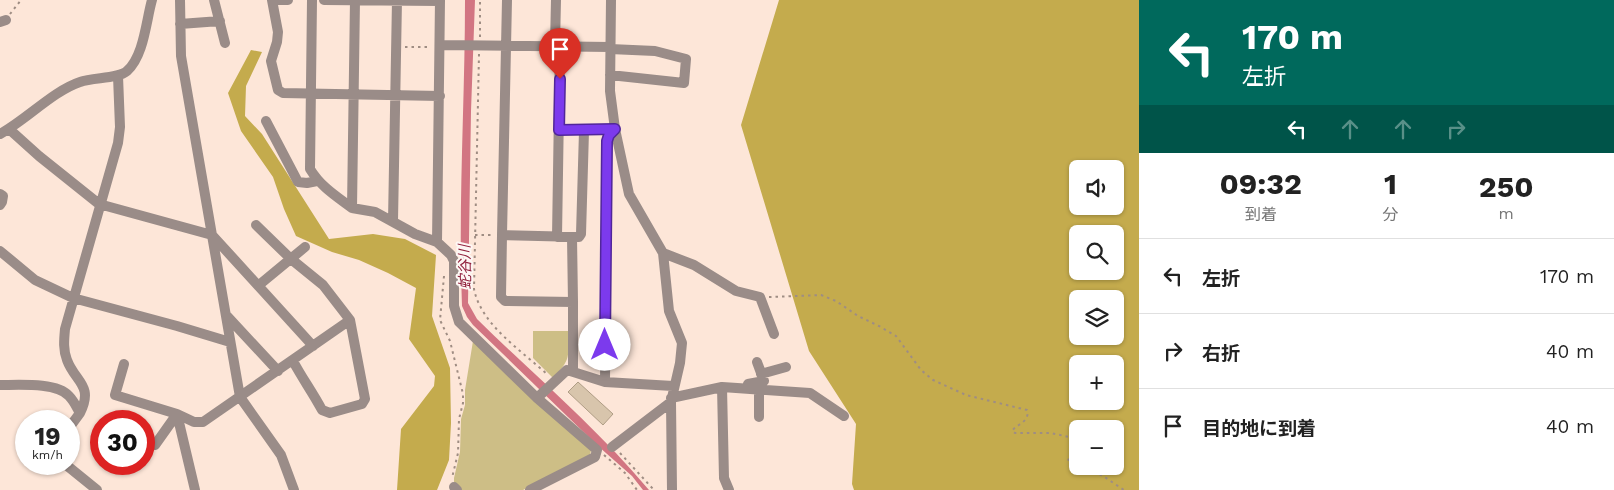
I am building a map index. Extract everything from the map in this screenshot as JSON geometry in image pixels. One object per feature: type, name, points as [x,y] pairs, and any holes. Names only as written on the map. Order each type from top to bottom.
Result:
[{"type":"street","points":[[152,0],[140,52],[134,64],[126,72],[118,76],[93,78],[78,82],[54,96],[4,132],[99,204],[212,235],[312,346]]},
{"type":"street","points":[[180,0],[181,56],[240,397],[281,454],[294,490]]},
{"type":"street","points":[[214,0],[225,43]]},
{"type":"street","points":[[288,0],[272,0],[278,32],[271,60],[278,90],[283,93],[440,96]]},
{"type":"street","points":[[312,0],[310,169],[317,181],[352,208],[375,212],[415,234],[437,242],[451,254],[454,261],[454,306],[459,322],[597,450],[596,457],[530,490]]},
{"type":"street","points":[[324,0],[440,1],[437,242]]},
{"type":"street","points":[[352,208],[355,0]]},
{"type":"street","points":[[393,221],[397,0]]},
{"type":"street","points":[[507,0],[501,297],[505,301],[573,302]]},
{"type":"street","points":[[556,0],[559,130],[556,237]]},
{"type":"street","points":[[611,0],[610,91],[615,129],[629,194],[663,253],[668,311],[682,343],[680,363],[671,400],[672,490]]},
{"type":"street","points":[[180,24],[220,21]]},
{"type":"street","points":[[440,46],[461,44],[558,45],[655,51],[686,59],[684,83],[610,75]]},
{"type":"street","points":[[80,413],[85,397],[83,384],[68,362],[64,348],[64,329],[118,143],[120,127],[118,76]]},
{"type":"street","points":[[266,121],[298,182],[317,181]]},
{"type":"street","points":[[559,130],[615,129]]},
{"type":"street","points":[[605,382],[607,141],[609,135],[615,129]]},
{"type":"street","points":[[502,236],[579,237],[581,234],[584,131]]},
{"type":"street","points":[[0,194],[3,196],[0,205]]},
{"type":"street","points":[[256,225],[291,259],[323,285],[350,320],[365,399],[362,404],[330,412],[322,410],[312,392],[302,380],[293,361]]},
{"type":"street","points":[[572,237],[573,372]]},
{"type":"street","points":[[259,285],[305,247]]},
{"type":"street","points":[[0,251],[35,280],[72,298],[230,342]]},
{"type":"street","points":[[663,253],[694,265],[736,291],[760,297],[774,334]]},
{"type":"street","points":[[226,314],[278,371]]},
{"type":"street","points":[[124,364],[115,395],[177,414],[194,422],[203,422],[350,320]]},
{"type":"street","points":[[613,446],[671,400],[725,387],[764,381],[757,362]]},
{"type":"street","points":[[761,374],[786,367]]},
{"type":"street","points":[[539,397],[567,370],[605,382],[673,386]]},
{"type":"street","points":[[0,385],[42,386],[57,389],[69,395],[78,410]]},
{"type":"street","points":[[725,387],[810,392],[844,416]]},
{"type":"street","points":[[725,387],[724,478],[729,490]]},
{"type":"street","points":[[759,389],[759,417]]},
{"type":"street","points":[[155,445],[177,414]]},
{"type":"street","points":[[177,414],[195,490]]},
{"type":"street","points":[[79,475],[97,490]]},
{"type":"path","points":[[3,21],[21,0]]},
{"type":"path","points":[[480,0],[474,288],[476,299],[482,311],[500,332],[552,384]]},
{"type":"path","points":[[396,47],[440,46]]},
{"type":"path","points":[[475,235],[502,236]]},
{"type":"path","points":[[444,270],[440,320],[450,341],[463,394],[459,419],[458,453],[451,483],[455,489]]},
{"type":"path","points":[[760,297],[821,295],[836,301],[858,316],[896,336],[921,370],[933,380],[966,396],[1026,410],[1028,413],[1027,418],[1023,424],[1014,428],[1012,432],[1051,433],[1069,437]]},
{"type":"path","points":[[613,446],[654,490]]},
{"type":"path","points":[[596,453],[603,454],[611,460],[625,473],[637,490]]},
{"type":"path","points":[[1101,475],[1124,490]]},
{"type":"shaded area","points":[[779,0],[1139,0],[1139,490],[854,490],[852,484],[856,424],[809,351],[741,125]]},
{"type":"shaded area","points":[[251,50],[262,52],[246,86],[245,116],[262,134],[329,239],[373,234],[405,239],[436,255],[432,316],[450,368],[451,423],[449,460],[437,490],[397,490],[401,429],[434,386],[435,376],[409,339],[416,288],[359,260],[332,252],[296,236],[273,177],[241,131],[228,93]]},
{"type":"shaded area","points":[[533,331],[568,331],[568,357],[553,378],[533,358]]},
{"type":"shaded area","points":[[473,341],[591,450],[590,456],[523,490],[460,490],[454,482],[454,478],[460,452],[461,419],[465,405],[465,390]]},
{"type":"water","name":"蛇谷川","points":[[465,0],[475,0],[468,303],[477,319],[587,423],[649,490],[643,490],[632,476],[598,446],[473,325],[462,306],[461,230]]},
{"type":"building","points":[[578,382],[613,414],[603,425],[568,392]]},
{"type":"route","points":[[560,79],[559,130],[615,129],[609,135],[607,141],[605,345]]}]
